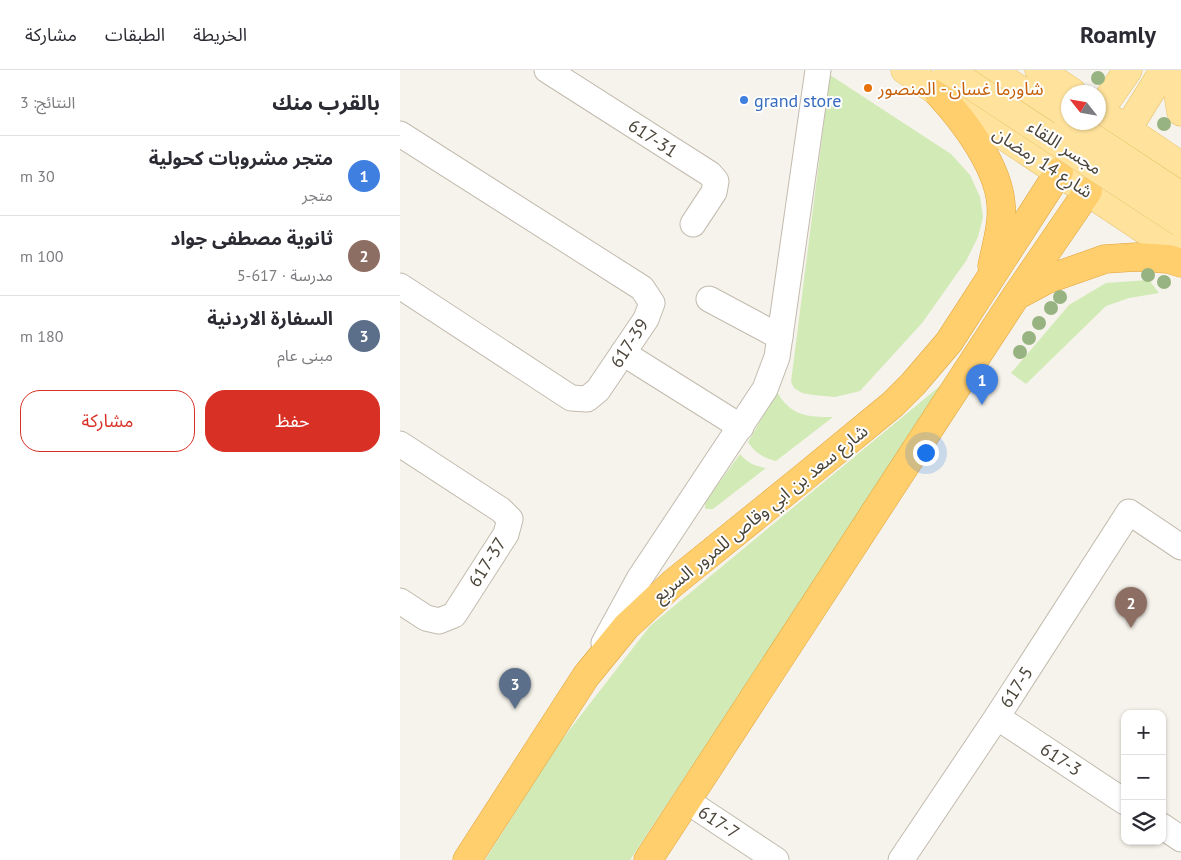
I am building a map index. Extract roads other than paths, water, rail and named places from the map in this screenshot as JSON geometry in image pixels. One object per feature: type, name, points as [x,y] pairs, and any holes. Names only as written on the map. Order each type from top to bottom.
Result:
[{"type":"highway","points":[[944,82],[961,118],[987,162],[998,186],[1002,204],[1001,220],[990,278]]},
{"type":"highway","name":"شارع سعد بن ابي وقاص للمرور السريع","points":[[467,860],[586,676],[626,627],[648,605],[893,404],[913,384],[950,342],[1063,167]]},
{"type":"highway","points":[[648,860],[1016,296],[1091,186]]},
{"type":"highway","points":[[1016,296],[1048,279],[1105,259],[1136,257],[1168,259],[1181,263]]},
{"type":"main road","name":"شارع 14 رمضان","points":[[905,70],[944,82],[1091,186],[1181,254]]},
{"type":"main road","name":"مجسر اللقاء","points":[[990,70],[1061,117]]},
{"type":"main road","points":[[1039,70],[1062,85]]},
{"type":"main road","points":[[1106,102],[1128,70]]},
{"type":"main road","points":[[1124,135],[1164,70]]},
{"type":"main road","points":[[1177,70],[1177,87],[1181,112]]},
{"type":"main road","name":"مجسر اللقاء","points":[[944,82],[1181,223]]},
{"type":"main road","points":[[1106,123],[1124,135],[1181,166]]},
{"type":"main road","name":"مجسر اللقاء","points":[[1081,130],[1181,196]]},
{"type":"street","name":"617-31","points":[[547,70],[710,174],[716,181],[714,192],[693,224]]},
{"type":"street","points":[[586,676],[639,579],[765,389],[777,357],[818,70]]},
{"type":"street","name":"617-39","points":[[400,134],[642,288],[652,303],[646,319],[598,390],[587,399],[571,398],[400,286]]},
{"type":"street","points":[[709,299],[780,336]]},
{"type":"street","points":[[623,353],[741,427]]},
{"type":"street","name":"617-37","points":[[400,444],[501,510],[510,519],[506,534],[454,615],[439,621],[426,618],[400,601]]},
{"type":"street","name":"617-5","points":[[901,860],[997,717],[1129,512],[1181,547]]},
{"type":"street","name":"617-3","points":[[997,717],[1122,800]]},
{"type":"street","name":"617-7","points":[[687,801],[776,860]]},
{"type":"street","points":[[1166,829],[1181,839]]},
{"type":"place","name":"شاورما غسان - المنصور","points":[[868,88]]},
{"type":"place","name":"grand store","points":[[744,100]]},
{"type":"place","name":"متجر مشروبات كحولية","points":[[982,405]]},
{"type":"place","name":"ثانوية مصطفى جواد","points":[[1131,628]]},
{"type":"place","name":"السفارة الاردنية","points":[[515,709]]}]
